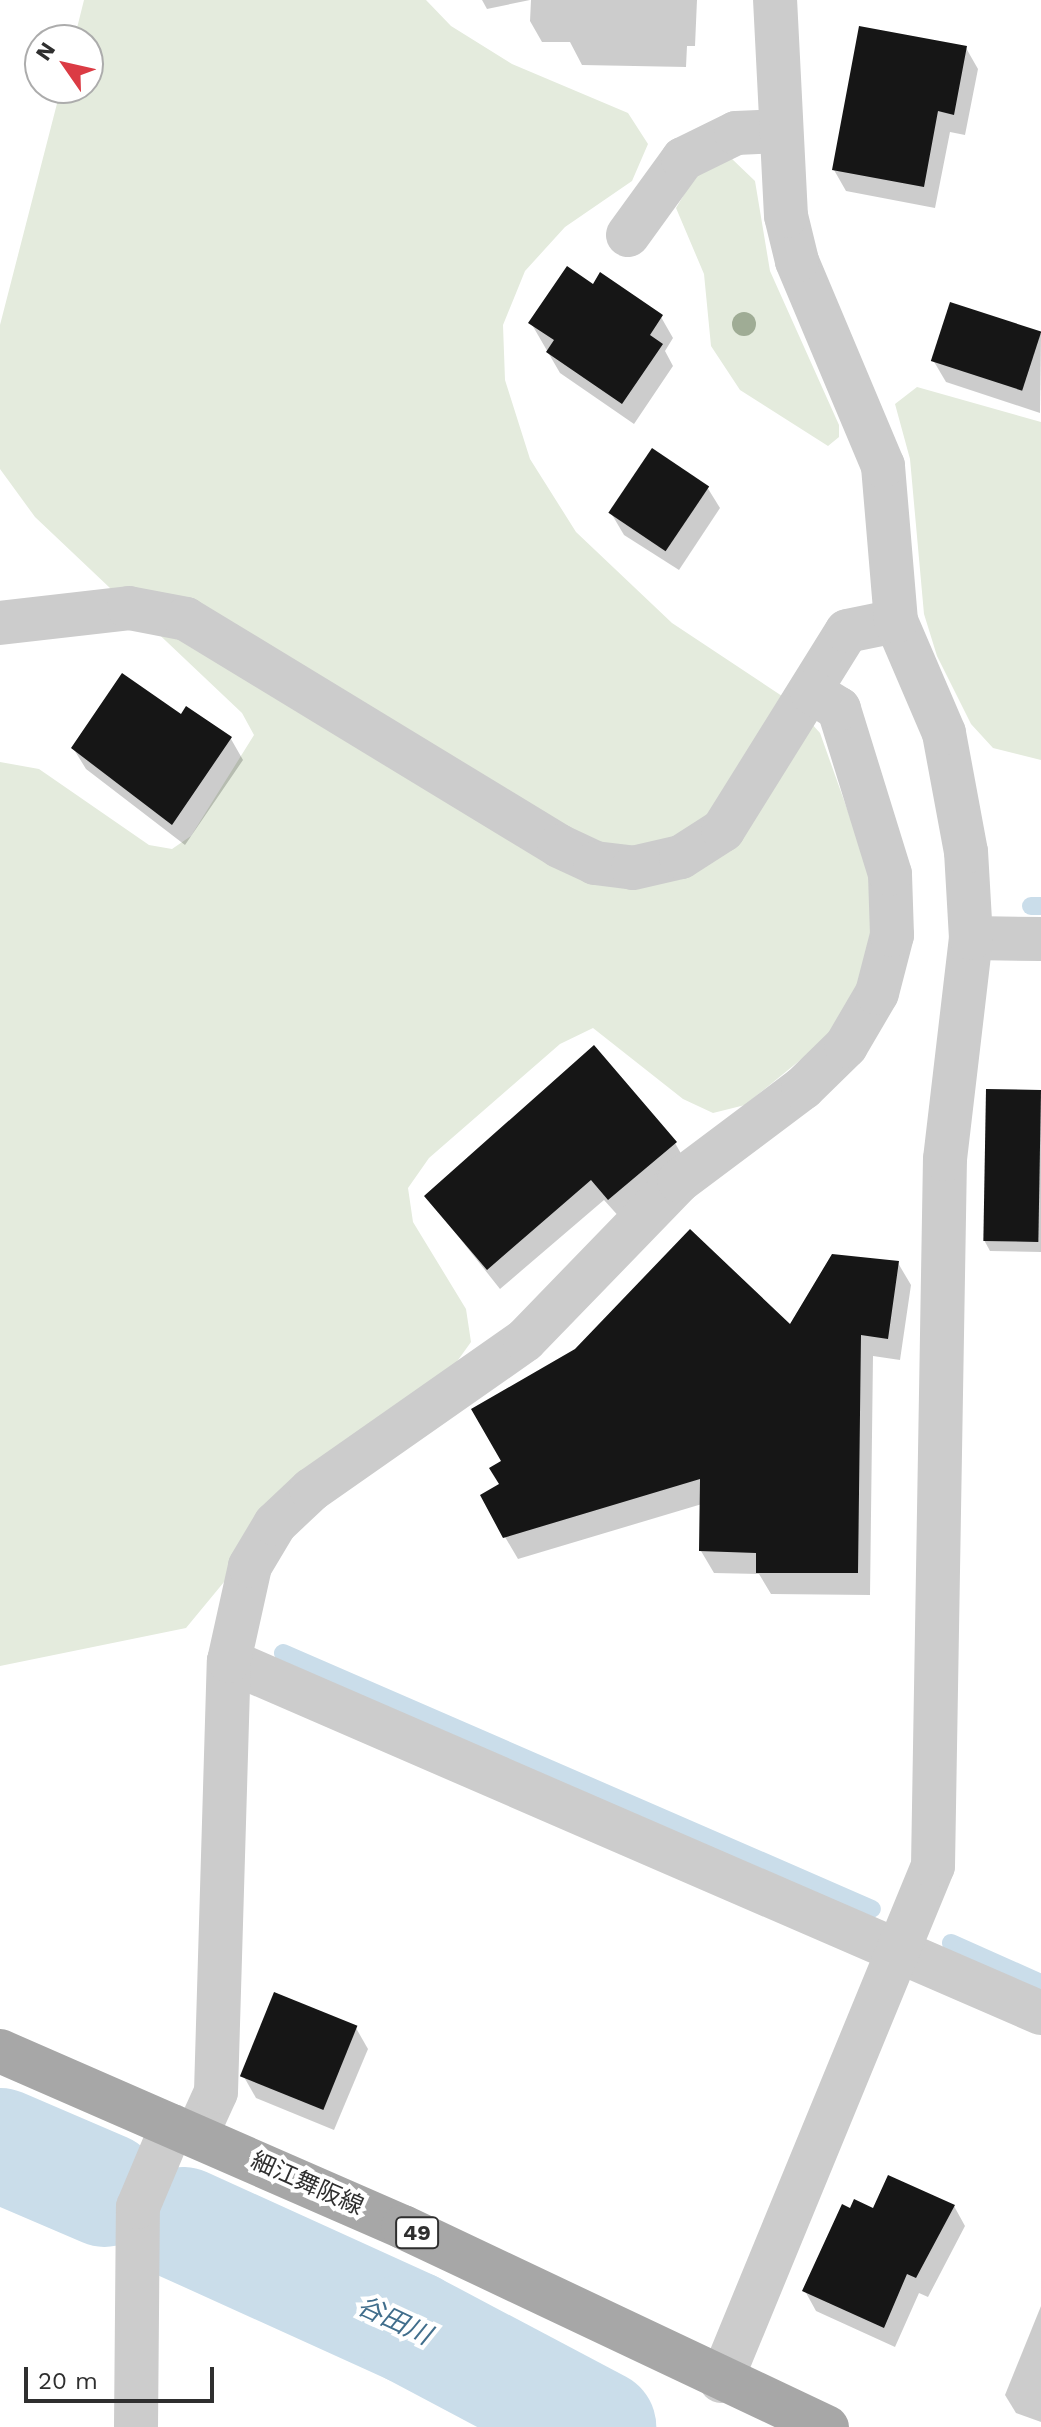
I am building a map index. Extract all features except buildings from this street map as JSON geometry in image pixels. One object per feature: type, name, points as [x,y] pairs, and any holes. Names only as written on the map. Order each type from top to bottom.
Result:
[{"type":"main road","name":"細江舞阪線","points":[[0,2051],[403,2227],[721,2381],[827,2427]]},
{"type":"street","points":[[721,2381],[933,1866],[945,1159],[971,938],[966,852],[944,733],[896,621],[883,466],[797,261],[781,131],[775,0]]},
{"type":"street","points":[[628,235],[683,159],[736,133],[781,131]]},
{"type":"street","points":[[0,623],[129,608],[186,619],[559,846],[595,863],[633,868],[681,857],[723,830],[812,692],[847,631],[896,621]]},
{"type":"street","points":[[136,2427],[138,2207],[184,2131],[216,2092],[229,1661],[234,1612],[275,1524],[311,1490],[525,1340],[679,1181],[846,1046],[877,993],[892,935],[890,874],[839,709],[812,692]]},
{"type":"street","points":[[971,938],[1041,939]]},
{"type":"street","points":[[229,1661],[1041,2013]]},
{"type":"shaded area","points":[[84,0],[426,0],[451,26],[512,64],[628,113],[648,144],[632,181],[565,227],[525,271],[503,325],[505,380],[530,459],[576,532],[672,623],[794,704],[820,733],[871,876],[874,932],[860,987],[831,1035],[745,1105],[713,1113],[683,1099],[593,1028],[560,1044],[429,1158],[408,1188],[413,1222],[466,1309],[471,1342],[448,1374],[224,1582],[186,1628],[0,1666],[0,762],[39,769],[149,845],[172,849],[191,836],[254,735],[242,713],[35,517],[0,469],[0,325],[57,104],[104,104],[104,24],[78,24]]},
{"type":"shaded area","points":[[731,158],[755,181],[770,271],[839,425],[839,437],[828,446],[740,390],[711,346],[704,274],[676,208],[697,173]]},
{"type":"shaded area","points":[[917,387],[1041,422],[1041,760],[993,748],[971,724],[937,656],[924,614],[910,459],[895,404]]},
{"type":"waterway","points":[[1031,906],[1041,906]]},
{"type":"waterway","points":[[283,1653],[872,1909]]},
{"type":"waterway","points":[[951,1943],[1041,1983]]},
{"type":"waterway","name":"谷田川","points":[[0,2145],[105,2190]]},
{"type":"waterway","name":"谷田川","points":[[183,2224],[412,2328],[599,2427]]}]
